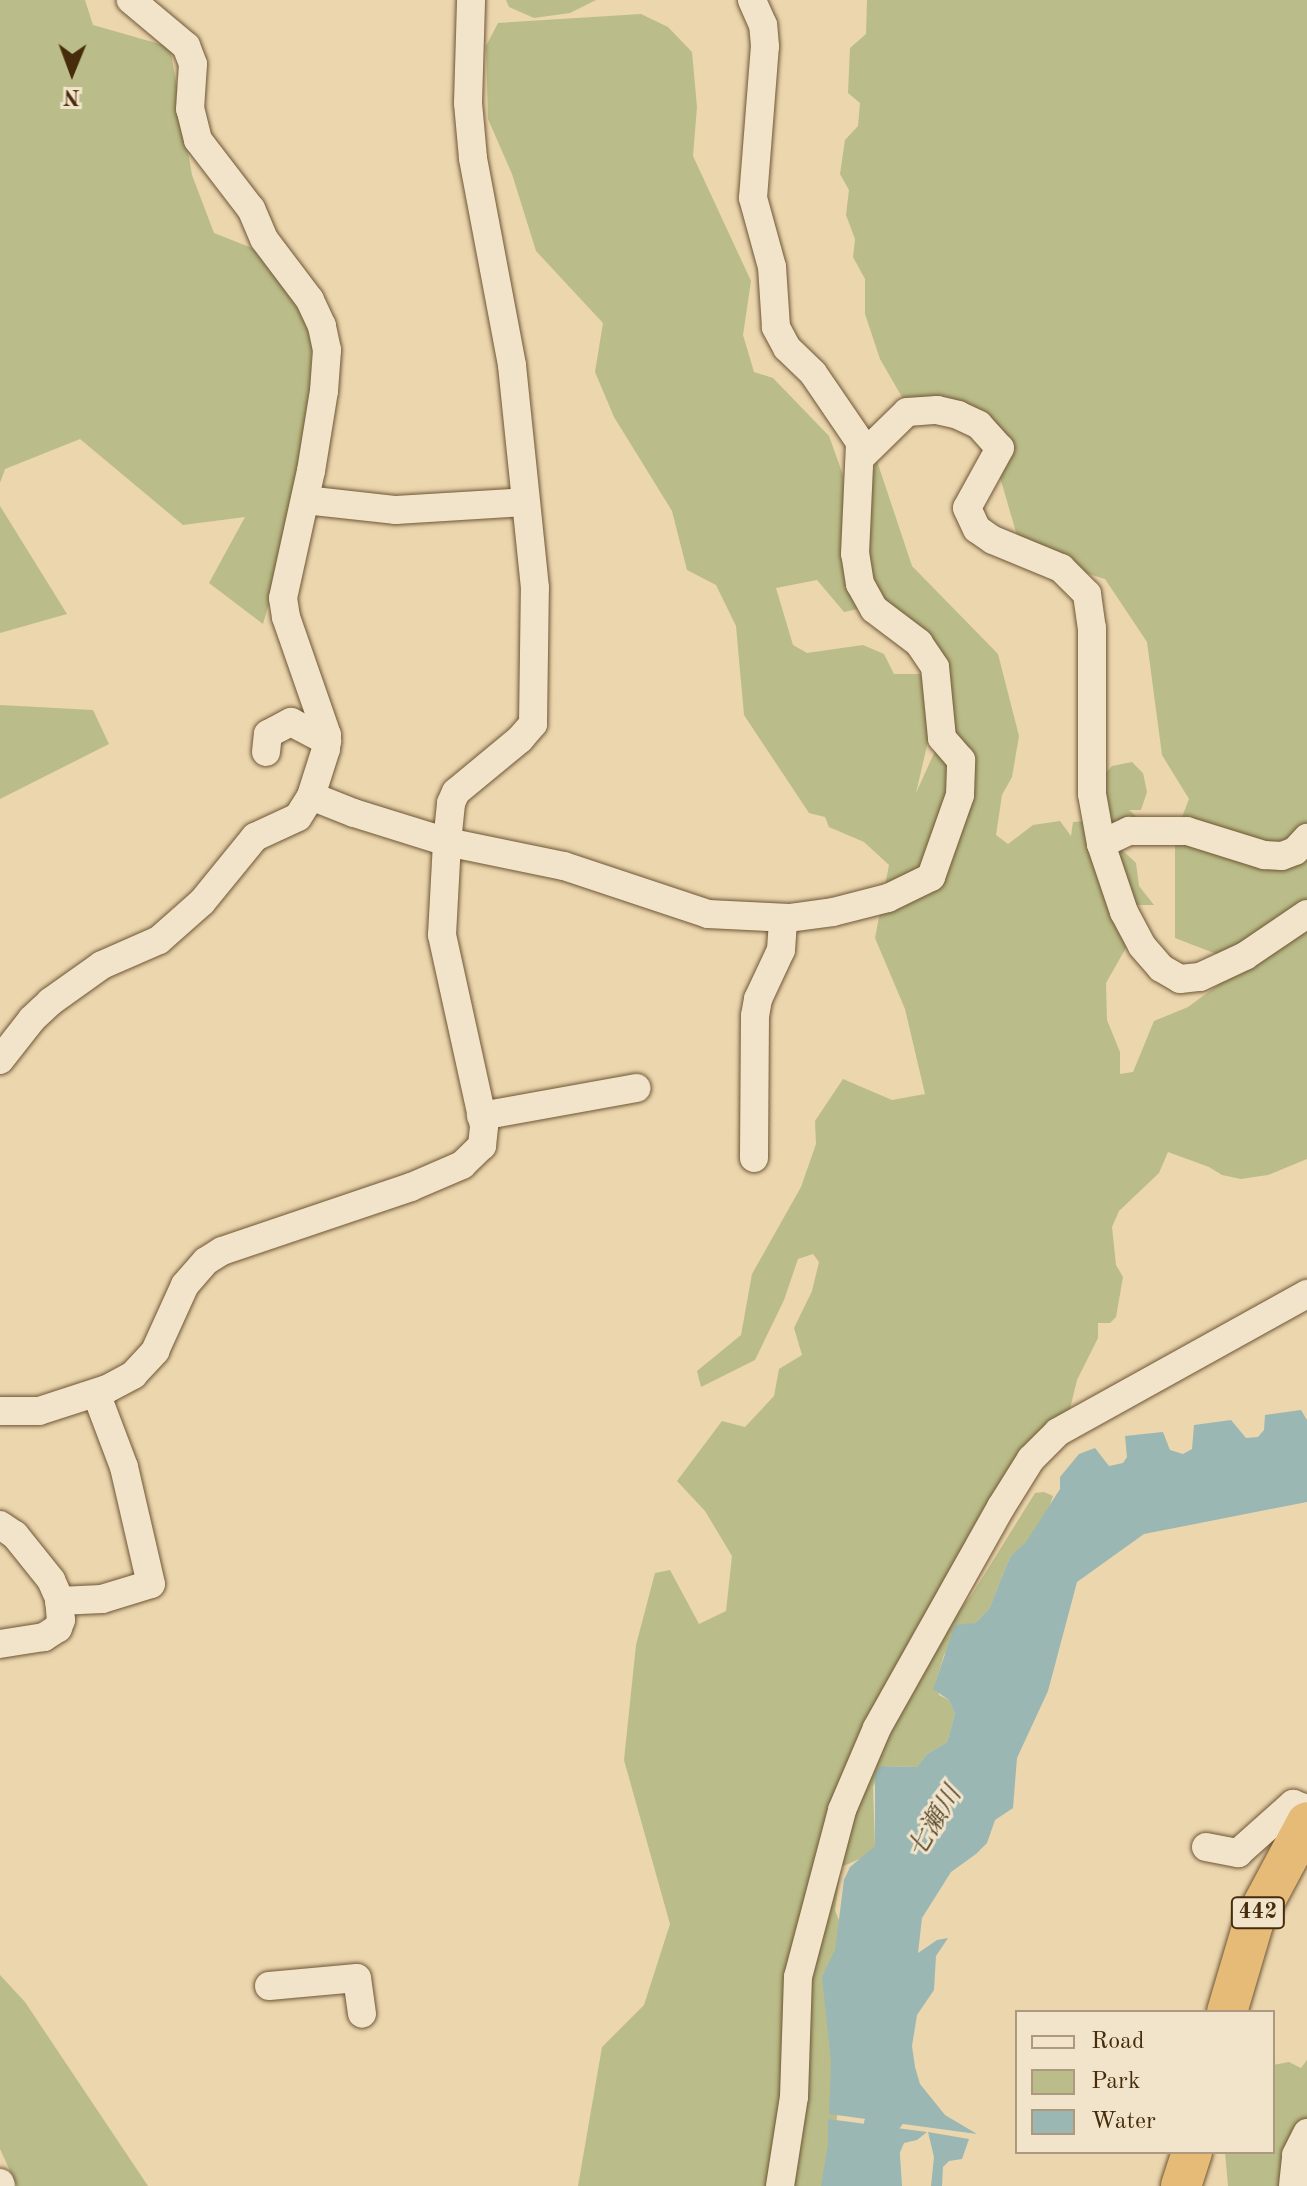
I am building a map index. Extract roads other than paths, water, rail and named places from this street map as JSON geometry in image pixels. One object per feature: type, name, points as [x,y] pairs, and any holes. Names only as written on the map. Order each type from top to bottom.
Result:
[{"type":"highway","name":"442","points":[[1228,2010],[1254,1921],[1307,1822]]},
{"type":"highway","points":[[1181,2186],[1191,2154]]},
{"type":"street","points":[[0,1060],[43,1007],[102,965],[159,940],[202,902],[255,837],[298,817],[311,796],[327,741],[284,608],[287,575],[305,500],[324,391],[327,350],[322,326],[310,300],[264,239],[247,201],[198,140],[190,109],[193,64],[186,46],[131,0]]},
{"type":"street","points":[[0,1411],[39,1411],[124,1381],[148,1361],[185,1285],[206,1261],[239,1243],[393,1194],[462,1165],[482,1146],[481,1116],[442,935],[447,842],[451,803],[456,792],[528,732],[535,715],[535,588],[507,326],[471,148],[468,103],[471,0]]},
{"type":"street","points":[[311,796],[447,842],[550,862],[698,912],[783,918],[862,907],[931,877],[960,795],[961,760],[942,738],[935,667],[919,643],[874,609],[860,584],[855,554],[855,506],[860,442],[813,373],[787,348],[776,327],[772,267],[753,198],[765,46],[763,25],[752,0]]},
{"type":"street","points":[[861,457],[907,412],[937,410],[979,425],[1000,448],[967,508],[977,529],[993,540],[1061,568],[1087,594],[1092,628],[1092,794],[1101,844],[1124,912],[1142,946],[1161,968],[1180,979],[1200,977],[1245,956],[1307,914]]},
{"type":"street","points":[[305,500],[396,510],[525,502]]},
{"type":"street","points":[[266,752],[268,734],[275,727],[291,722],[327,741]]},
{"type":"street","points":[[1101,844],[1129,831],[1187,831],[1264,855],[1282,856],[1295,851],[1307,838]]},
{"type":"street","points":[[754,1158],[755,1016],[758,999],[781,950],[783,918]]},
{"type":"street","points":[[481,1116],[637,1088]]},
{"type":"street","points":[[780,2186],[794,2097],[798,1977],[842,1810],[890,1704],[1001,1507],[1031,1459],[1058,1432],[1307,1294]]},
{"type":"street","points":[[59,1601],[102,1599],[151,1584],[124,1467],[96,1393]]},
{"type":"street","points":[[0,1525],[15,1535],[46,1572],[59,1601],[61,1620],[54,1631],[44,1637],[0,1644]]},
{"type":"street","points":[[1206,1847],[1238,1853],[1293,1804],[1307,1809]]},
{"type":"street","points":[[269,1986],[357,1978],[362,2014]]},
{"type":"street","points":[[1293,2186],[1296,2155],[1307,2133]]},
{"type":"water","points":[[1301,1410],[1307,1420],[1307,1502],[1144,1534],[1077,1582],[1048,1691],[1017,1758],[1013,1808],[995,1820],[987,1843],[951,1872],[922,1918],[918,1953],[937,1940],[948,1938],[936,1956],[934,1990],[917,2015],[912,2046],[915,2067],[920,2084],[945,2115],[977,2134],[829,2114],[831,2062],[822,1977],[835,1950],[844,1880],[850,1867],[875,1846],[875,1772],[881,1766],[917,1767],[927,1754],[947,1742],[955,1714],[949,1700],[933,1689],[955,1625],[975,1623],[989,1609],[1010,1557],[1026,1542],[1060,1489],[1060,1477],[1079,1454],[1095,1448],[1109,1466],[1123,1463],[1127,1457],[1125,1436],[1163,1432],[1170,1450],[1183,1454],[1192,1449],[1194,1425],[1231,1420],[1246,1438],[1258,1437],[1264,1430],[1265,1415]]},
{"type":"water","points":[[828,2119],[927,2132],[917,2140],[904,2143],[895,2158],[893,2165],[899,2186],[821,2186],[828,2144]]},
{"type":"water","points":[[928,2132],[969,2139],[962,2159],[949,2161],[943,2167],[942,2186],[931,2186],[934,2157]]},
{"type":"waterway","name":"七瀬川","points":[[885,2186],[881,2125],[898,2102],[891,2079]]}]
